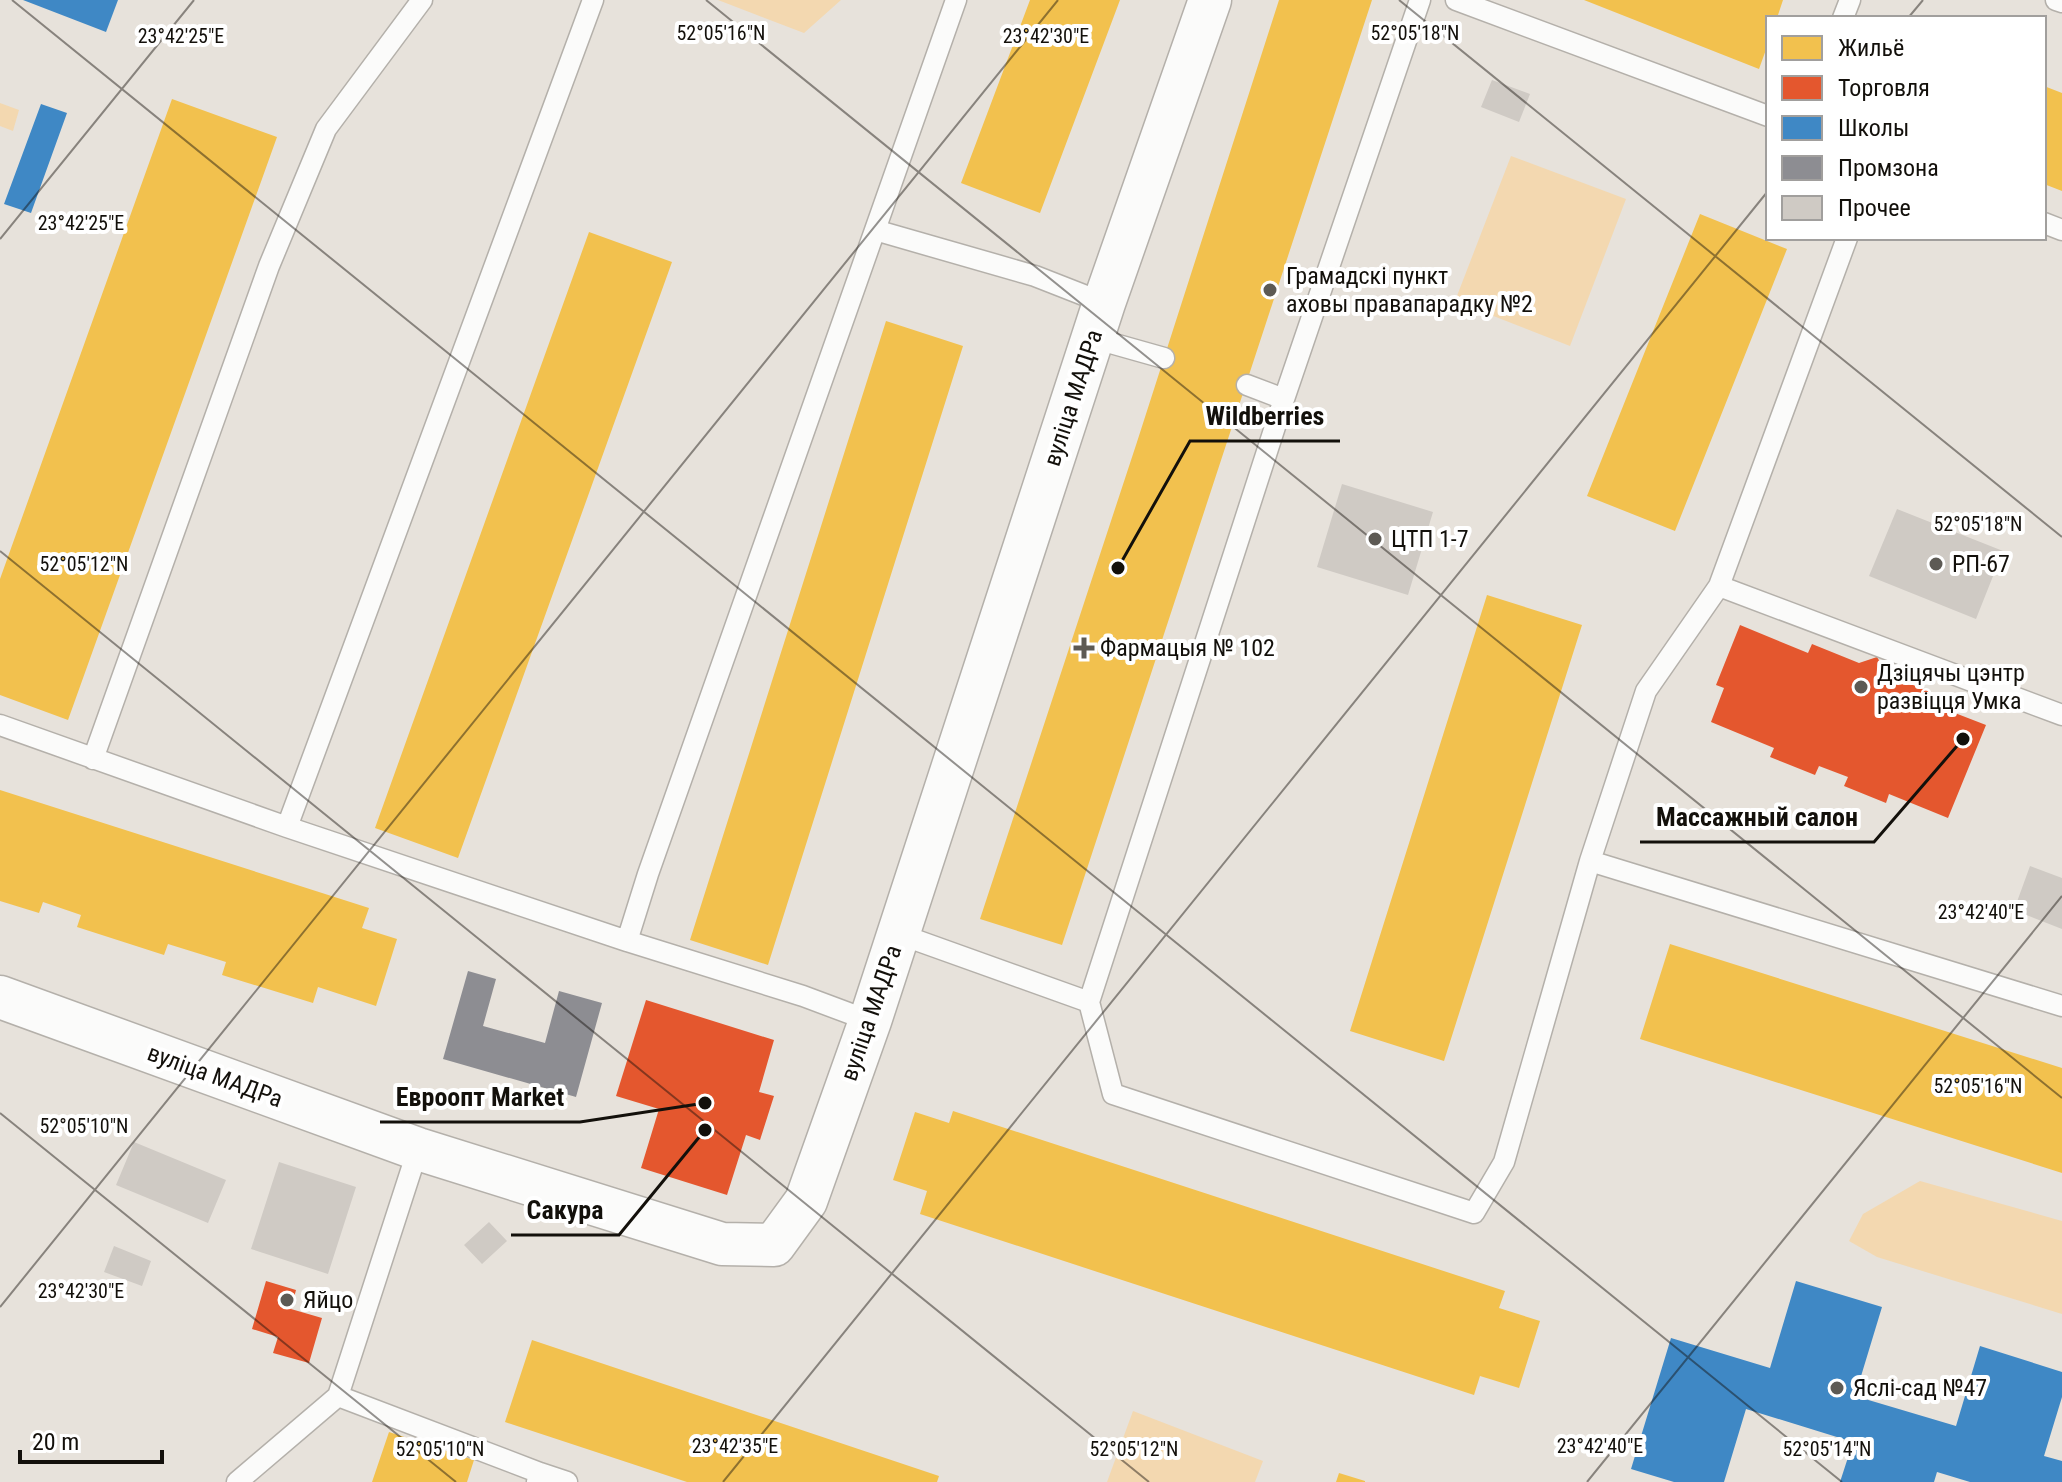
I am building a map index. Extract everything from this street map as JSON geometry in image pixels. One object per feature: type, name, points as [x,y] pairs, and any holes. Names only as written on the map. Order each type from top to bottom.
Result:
[{"type":"street","name":"вуліца МАДРа","points":[[0,997],[418,1149],[722,1244],[774,1245],[806,1201],[870,1021],[1098,320],[1210,0]]},
{"type":"lane","points":[[93,759],[269,266],[326,129],[422,0]]},
{"type":"lane","points":[[287,827],[593,0]]},
{"type":"lane","points":[[627,941],[658,844],[956,0]]},
{"type":"lane","points":[[1420,0],[1284,399],[1089,1002],[1113,1094],[1474,1213],[1504,1162],[1590,861],[1646,691],[1719,586],[1846,240]]},
{"type":"lane","points":[[1456,0],[1766,115]]},
{"type":"lane","points":[[2056,0],[2062,2]]},
{"type":"lane","points":[[875,230],[1035,276],[1098,320],[1164,358]]},
{"type":"lane","points":[[1247,385],[1284,399]]},
{"type":"lane","points":[[1719,586],[2062,715]]},
{"type":"lane","points":[[0,725],[287,827],[627,941],[803,996],[870,1021]]},
{"type":"lane","points":[[1590,861],[2062,1006]]},
{"type":"lane","points":[[899,934],[1089,1002]]},
{"type":"lane","points":[[237,1482],[338,1396],[418,1149]]},
{"type":"lane","points":[[338,1396],[539,1477],[567,1482]]},
{"type":"shaded area","points":[[718,0],[841,0],[804,33]]},
{"type":"shaded area","points":[[0,103],[19,110],[13,131],[0,126]]},
{"type":"shaded area","points":[[1511,156],[1626,199],[1570,346],[1455,301]]},
{"type":"shaded area","points":[[1920,1181],[2062,1221],[2062,1314],[1877,1257],[1849,1241],[1863,1214]]},
{"type":"shaded area","points":[[1133,1411],[1263,1461],[1255,1482],[1107,1482]]},
{"type":"building: Жильё","points":[[1030,0],[1120,0],[1040,213],[961,183]]},
{"type":"building: Жильё","points":[[1279,0],[1372,0],[1062,945],[980,919]]},
{"type":"building: Жильё","points":[[1584,0],[1783,0],[1778,16],[1766,16],[1766,50],[1759,69]]},
{"type":"building: Жильё","points":[[2046,87],[2062,93],[2062,191],[2046,185]]},
{"type":"building: Жильё","points":[[172,99],[277,137],[68,720],[0,695],[0,579]]},
{"type":"building: Жильё","points":[[1700,214],[1787,249],[1675,531],[1587,496]]},
{"type":"building: Жильё","points":[[589,232],[672,262],[458,858],[375,828]]},
{"type":"building: Жильё","points":[[886,321],[963,346],[768,965],[690,940]]},
{"type":"building: Жильё","points":[[1487,595],[1582,625],[1444,1061],[1350,1031]]},
{"type":"building: Жильё","points":[[0,790],[369,908],[362,928],[397,939],[376,1006],[318,987],[313,1003],[222,975],[226,962],[168,944],[164,955],[77,927],[81,915],[43,902],[39,913],[0,901]]},
{"type":"building: Жильё","points":[[1670,944],[2062,1068],[2062,1173],[1640,1039]]},
{"type":"building: Жильё","points":[[953,1111],[1505,1291],[1499,1308],[1540,1321],[1519,1388],[1480,1376],[1474,1395],[920,1214],[927,1191],[893,1180],[915,1112],[949,1123]]},
{"type":"building: Жильё","points":[[532,1340],[939,1476],[937,1482],[687,1482],[505,1422]]},
{"type":"building: Жильё","points":[[389,1432],[474,1460],[467,1482],[372,1482]]},
{"type":"building: Жильё","points":[[1339,1473],[1365,1481],[1365,1482],[1336,1482]]},
{"type":"building: Торговля","points":[[1740,625],[1808,653],[1812,644],[1859,663],[1877,657],[1888,675],[1933,693],[1929,703],[1986,725],[1948,818],[1889,794],[1886,803],[1844,786],[1848,777],[1819,766],[1815,775],[1770,757],[1774,748],[1711,722],[1724,688],[1716,685]]},
{"type":"building: Торговля","points":[[646,1000],[774,1040],[759,1092],[774,1096],[760,1140],[746,1135],[727,1195],[641,1168],[659,1109],[616,1096]]},
{"type":"building: Торговля","points":[[266,1281],[296,1290],[291,1309],[322,1318],[309,1363],[273,1353],[278,1337],[252,1329]]},
{"type":"building: Школы","points":[[23,0],[118,0],[106,32]]},
{"type":"building: Школы","points":[[41,104],[67,113],[31,213],[4,204]]},
{"type":"building: Школы","points":[[1796,1281],[1882,1307],[1855,1396],[1956,1426],[1980,1346],[2062,1372],[2062,1397],[2044,1456],[2062,1461],[2062,1482],[1970,1482],[1937,1472],[1934,1482],[1840,1482],[1853,1442],[1746,1409],[1724,1482],[1674,1482],[1631,1469],[1671,1338],[1770,1368]]},
{"type":"building: Промзона","points":[[468,971],[496,979],[483,1026],[545,1043],[559,991],[602,1003],[576,1097],[443,1059]]},
{"type":"building: Прочее","points":[[1492,80],[1530,94],[1519,122],[1481,107]]},
{"type":"building: Прочее","name":"ЦТП 1-7","points":[[1342,484],[1433,512],[1408,595],[1317,567]]},
{"type":"building: Прочее","name":"РП-67","points":[[1897,509],[2003,551],[1976,619],[1869,576]]},
{"type":"building: Прочее","points":[[2030,866],[2062,878],[2062,929],[2014,910]]},
{"type":"building: Прочее","points":[[134,1142],[226,1180],[208,1223],[116,1185]]},
{"type":"building: Прочее","points":[[279,1162],[356,1187],[328,1274],[251,1249]]},
{"type":"building: Прочее","points":[[489,1222],[507,1241],[482,1264],[464,1245]]},
{"type":"building: Прочее","points":[[114,1246],[151,1261],[142,1286],[104,1272]]},
{"type":"place","name":"Грамадскі пункт аховы правапарадку №2","points":[[1270,290]]},
{"type":"place","name":"ЦТП 1-7","points":[[1375,539]]},
{"type":"place","name":"РП-67","points":[[1936,564]]},
{"type":"place","name":"Wildberries","points":[[1118,568]]},
{"type":"place","name":"Фармацыя № 102","points":[[1084,648]]},
{"type":"place","name":"Дзіцячы цэнтр развіцця Умка","points":[[1861,687]]},
{"type":"place","name":"Массажный салон","points":[[1963,739]]},
{"type":"place","name":"Евроопт Market","points":[[705,1103]]},
{"type":"place","name":"Сакура","points":[[705,1130]]},
{"type":"place","name":"Яйцо","points":[[287,1300]]},
{"type":"place","name":"Яслі-сад №47","points":[[1837,1388]]}]
